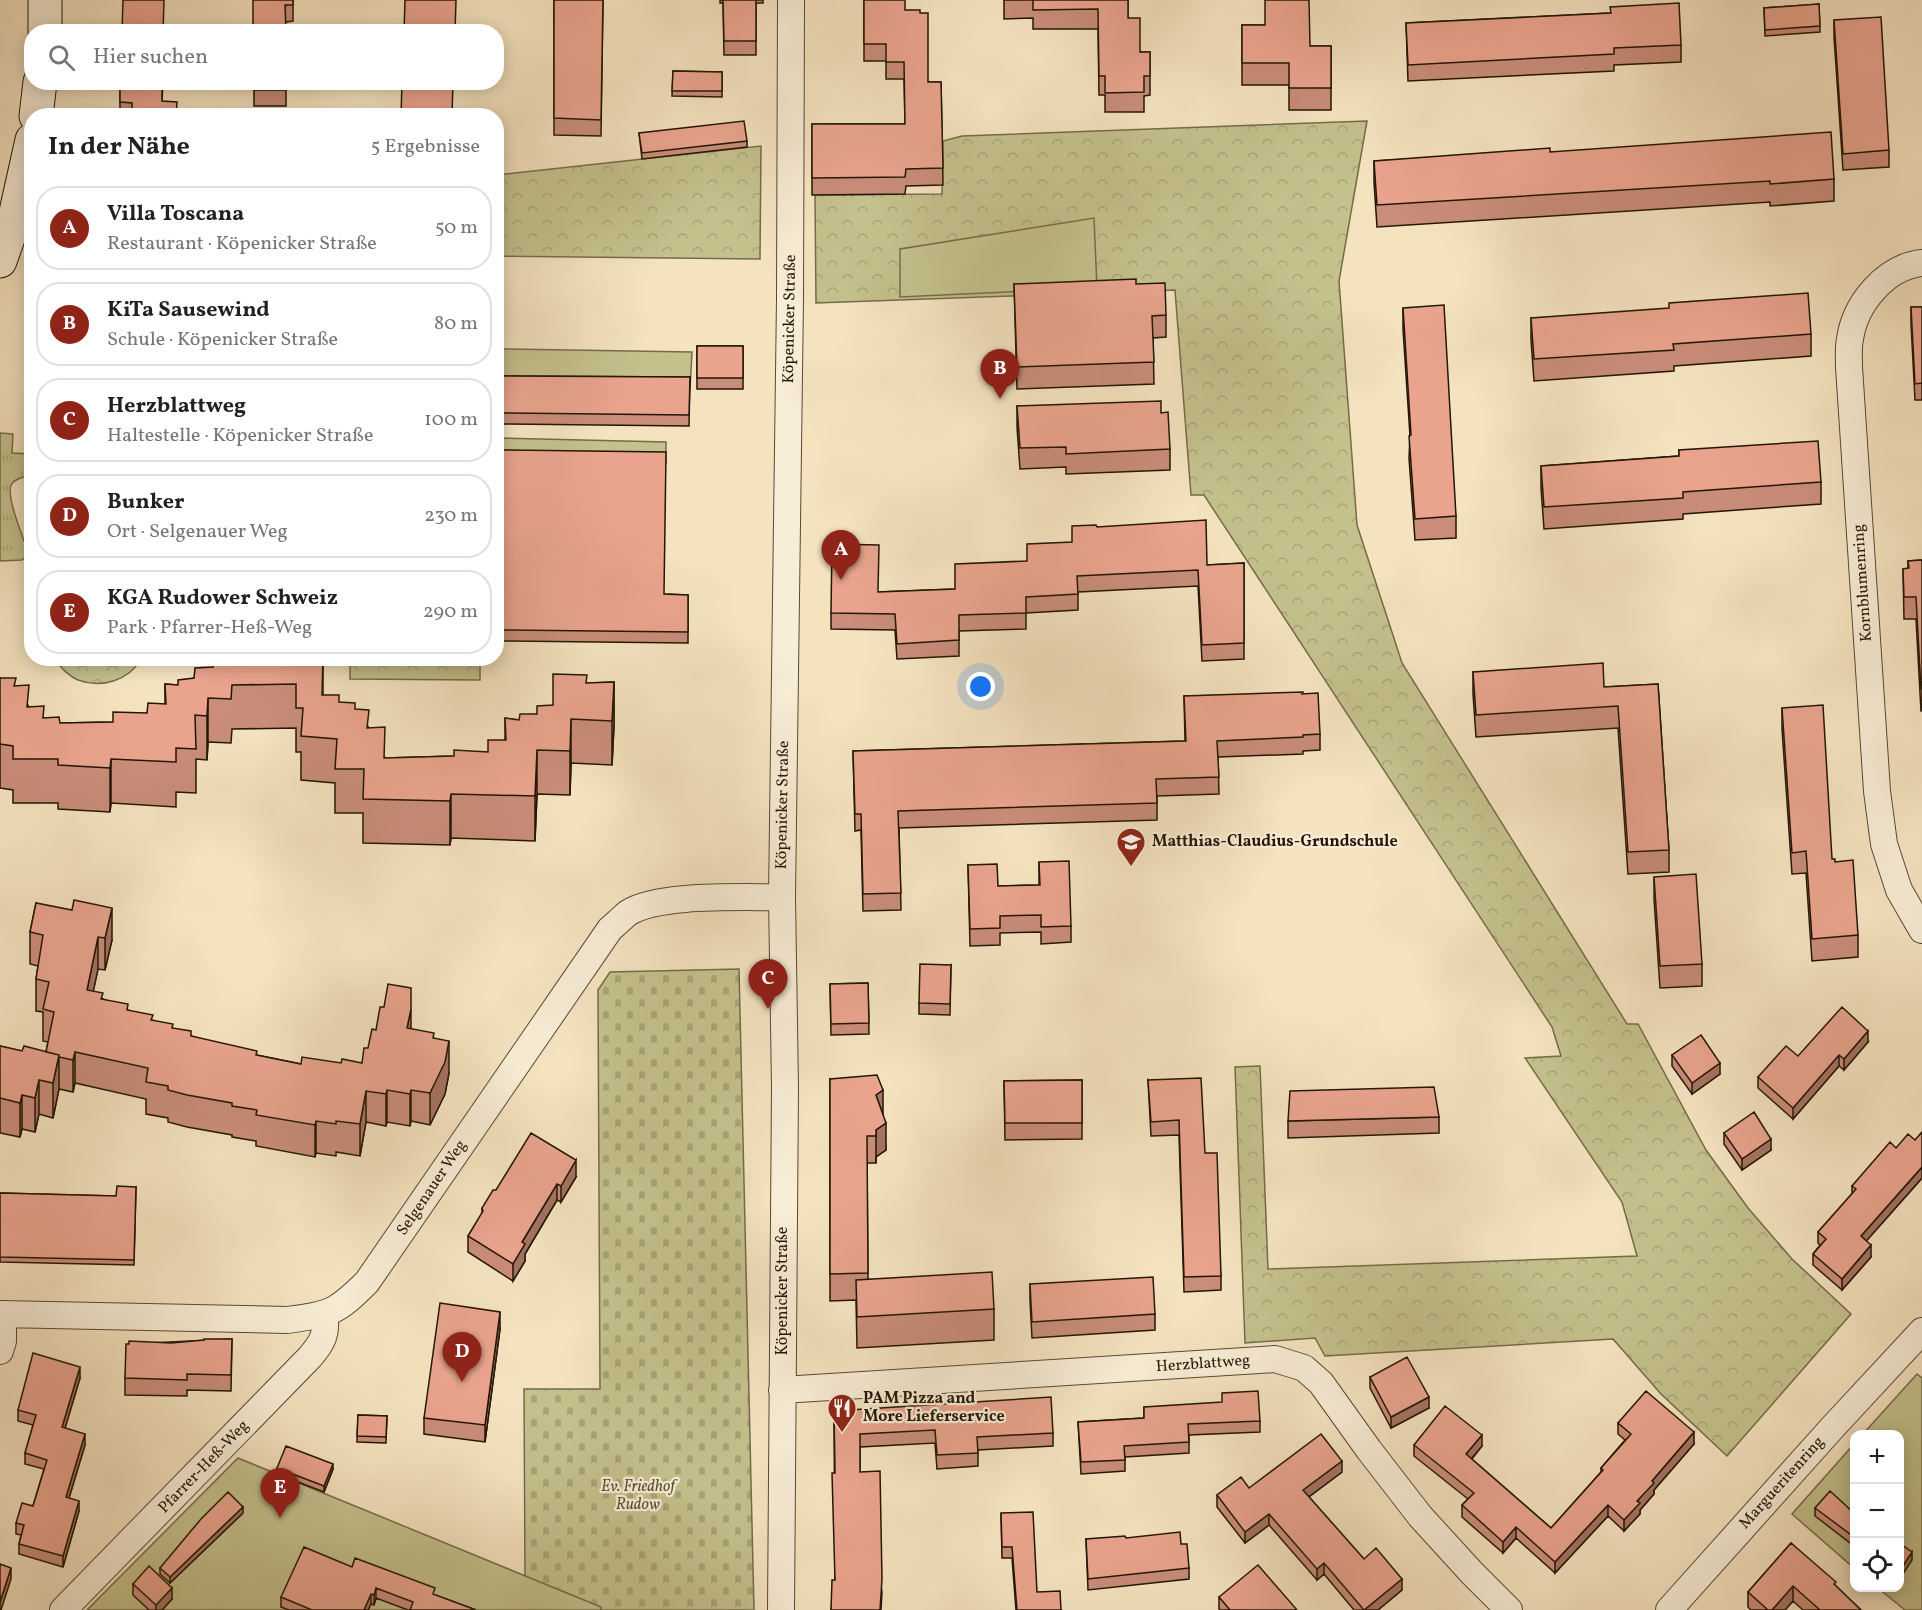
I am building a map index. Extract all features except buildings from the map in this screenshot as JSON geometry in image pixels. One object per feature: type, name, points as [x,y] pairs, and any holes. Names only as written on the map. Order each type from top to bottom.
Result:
[{"type":"street","points":[[45,0],[45,24]]},
{"type":"street","name":"Köpenicker Straße","points":[[781,1610],[785,1079],[782,897],[790,288],[791,0]]},
{"type":"street","points":[[37,108],[39,90]]},
{"type":"street","points":[[0,261],[14,221],[24,176]]},
{"type":"street","name":"Kornblumenring","points":[[1922,263],[1913,264],[1893,273],[1876,287],[1863,303],[1855,319],[1850,339],[1849,367],[1877,791],[1884,844],[1899,890],[1922,930]]},
{"type":"street","name":"Selgenauer Weg","points":[[2,1314],[287,1320],[324,1315],[344,1305],[367,1282],[610,929],[629,912],[671,900],[782,897]]},
{"type":"street","points":[[0,1351],[3,1341],[2,1314]]},
{"type":"street","name":"Pfarrer-Heß-Weg","points":[[63,1610],[310,1357],[323,1342],[326,1326],[324,1315]]},
{"type":"street","name":"Margueritenring","points":[[1669,1610],[1922,1331]]},
{"type":"street","name":"Herzblattweg","points":[[782,1390],[1275,1359],[1290,1362],[1304,1368],[1322,1383],[1369,1450],[1420,1516],[1509,1610]]},
{"type":"green space","points":[[1367,121],[1339,281],[1357,525],[1402,663],[1627,1024],[1638,1024],[1706,1150],[1748,1208],[1792,1259],[1851,1314],[1727,1456],[1661,1394],[1613,1339],[1325,1356],[1315,1338],[1245,1343],[1235,1067],[1260,1066],[1268,1269],[1637,1256],[1622,1202],[1525,1058],[1561,1056],[1552,1027],[1204,495],[1191,495],[1175,290],[816,303],[815,195],[942,194],[943,141],[962,136]]},
{"type":"green space","points":[[761,146],[760,259],[504,256],[504,174]]},
{"type":"green space","points":[[1094,218],[1097,288],[900,297],[900,249]]},
{"type":"green space","points":[[504,349],[692,352],[690,389],[504,424]]},
{"type":"green space","points":[[0,433],[13,434],[12,453],[24,454],[24,477],[12,483],[10,491],[16,519],[24,541],[24,558],[0,561]]},
{"type":"green space","points":[[504,438],[666,442],[666,463],[504,462]]},
{"type":"green space","points":[[60,666],[136,666],[122,677],[105,683],[87,683],[74,678]]},
{"type":"green space","points":[[350,666],[480,666],[480,680],[350,679]]},
{"type":"green space","name":"Ev. Friedhof Rudow","points":[[739,969],[754,1610],[601,1610],[600,1607],[525,1577],[524,1389],[600,1389],[598,990],[610,972]]},
{"type":"green space","points":[[1917,1374],[1922,1378],[1922,1610],[1905,1610],[1883,1592],[1904,1592],[1904,1430],[1867,1430]]},
{"type":"green space","points":[[1850,1449],[1850,1565],[1792,1514]]},
{"type":"green space","points":[[238,1458],[601,1607],[601,1610],[87,1610]]},
{"type":"place","name":"KiTa Sausewind","points":[[1000,399]]},
{"type":"place","name":"Villa Toscana","points":[[841,580]]},
{"type":"place","name":"Matthias-Claudius-Grundschule","points":[[1131,868]]},
{"type":"place","name":"Herzblattweg","points":[[768,1009]]},
{"type":"place","name":"Bunker","points":[[462,1382]]},
{"type":"place","name":"PAM Pizza and More Lieferservice","points":[[842,1434]]},
{"type":"place","name":"KGA Rudower Schweiz","points":[[280,1518]]}]
